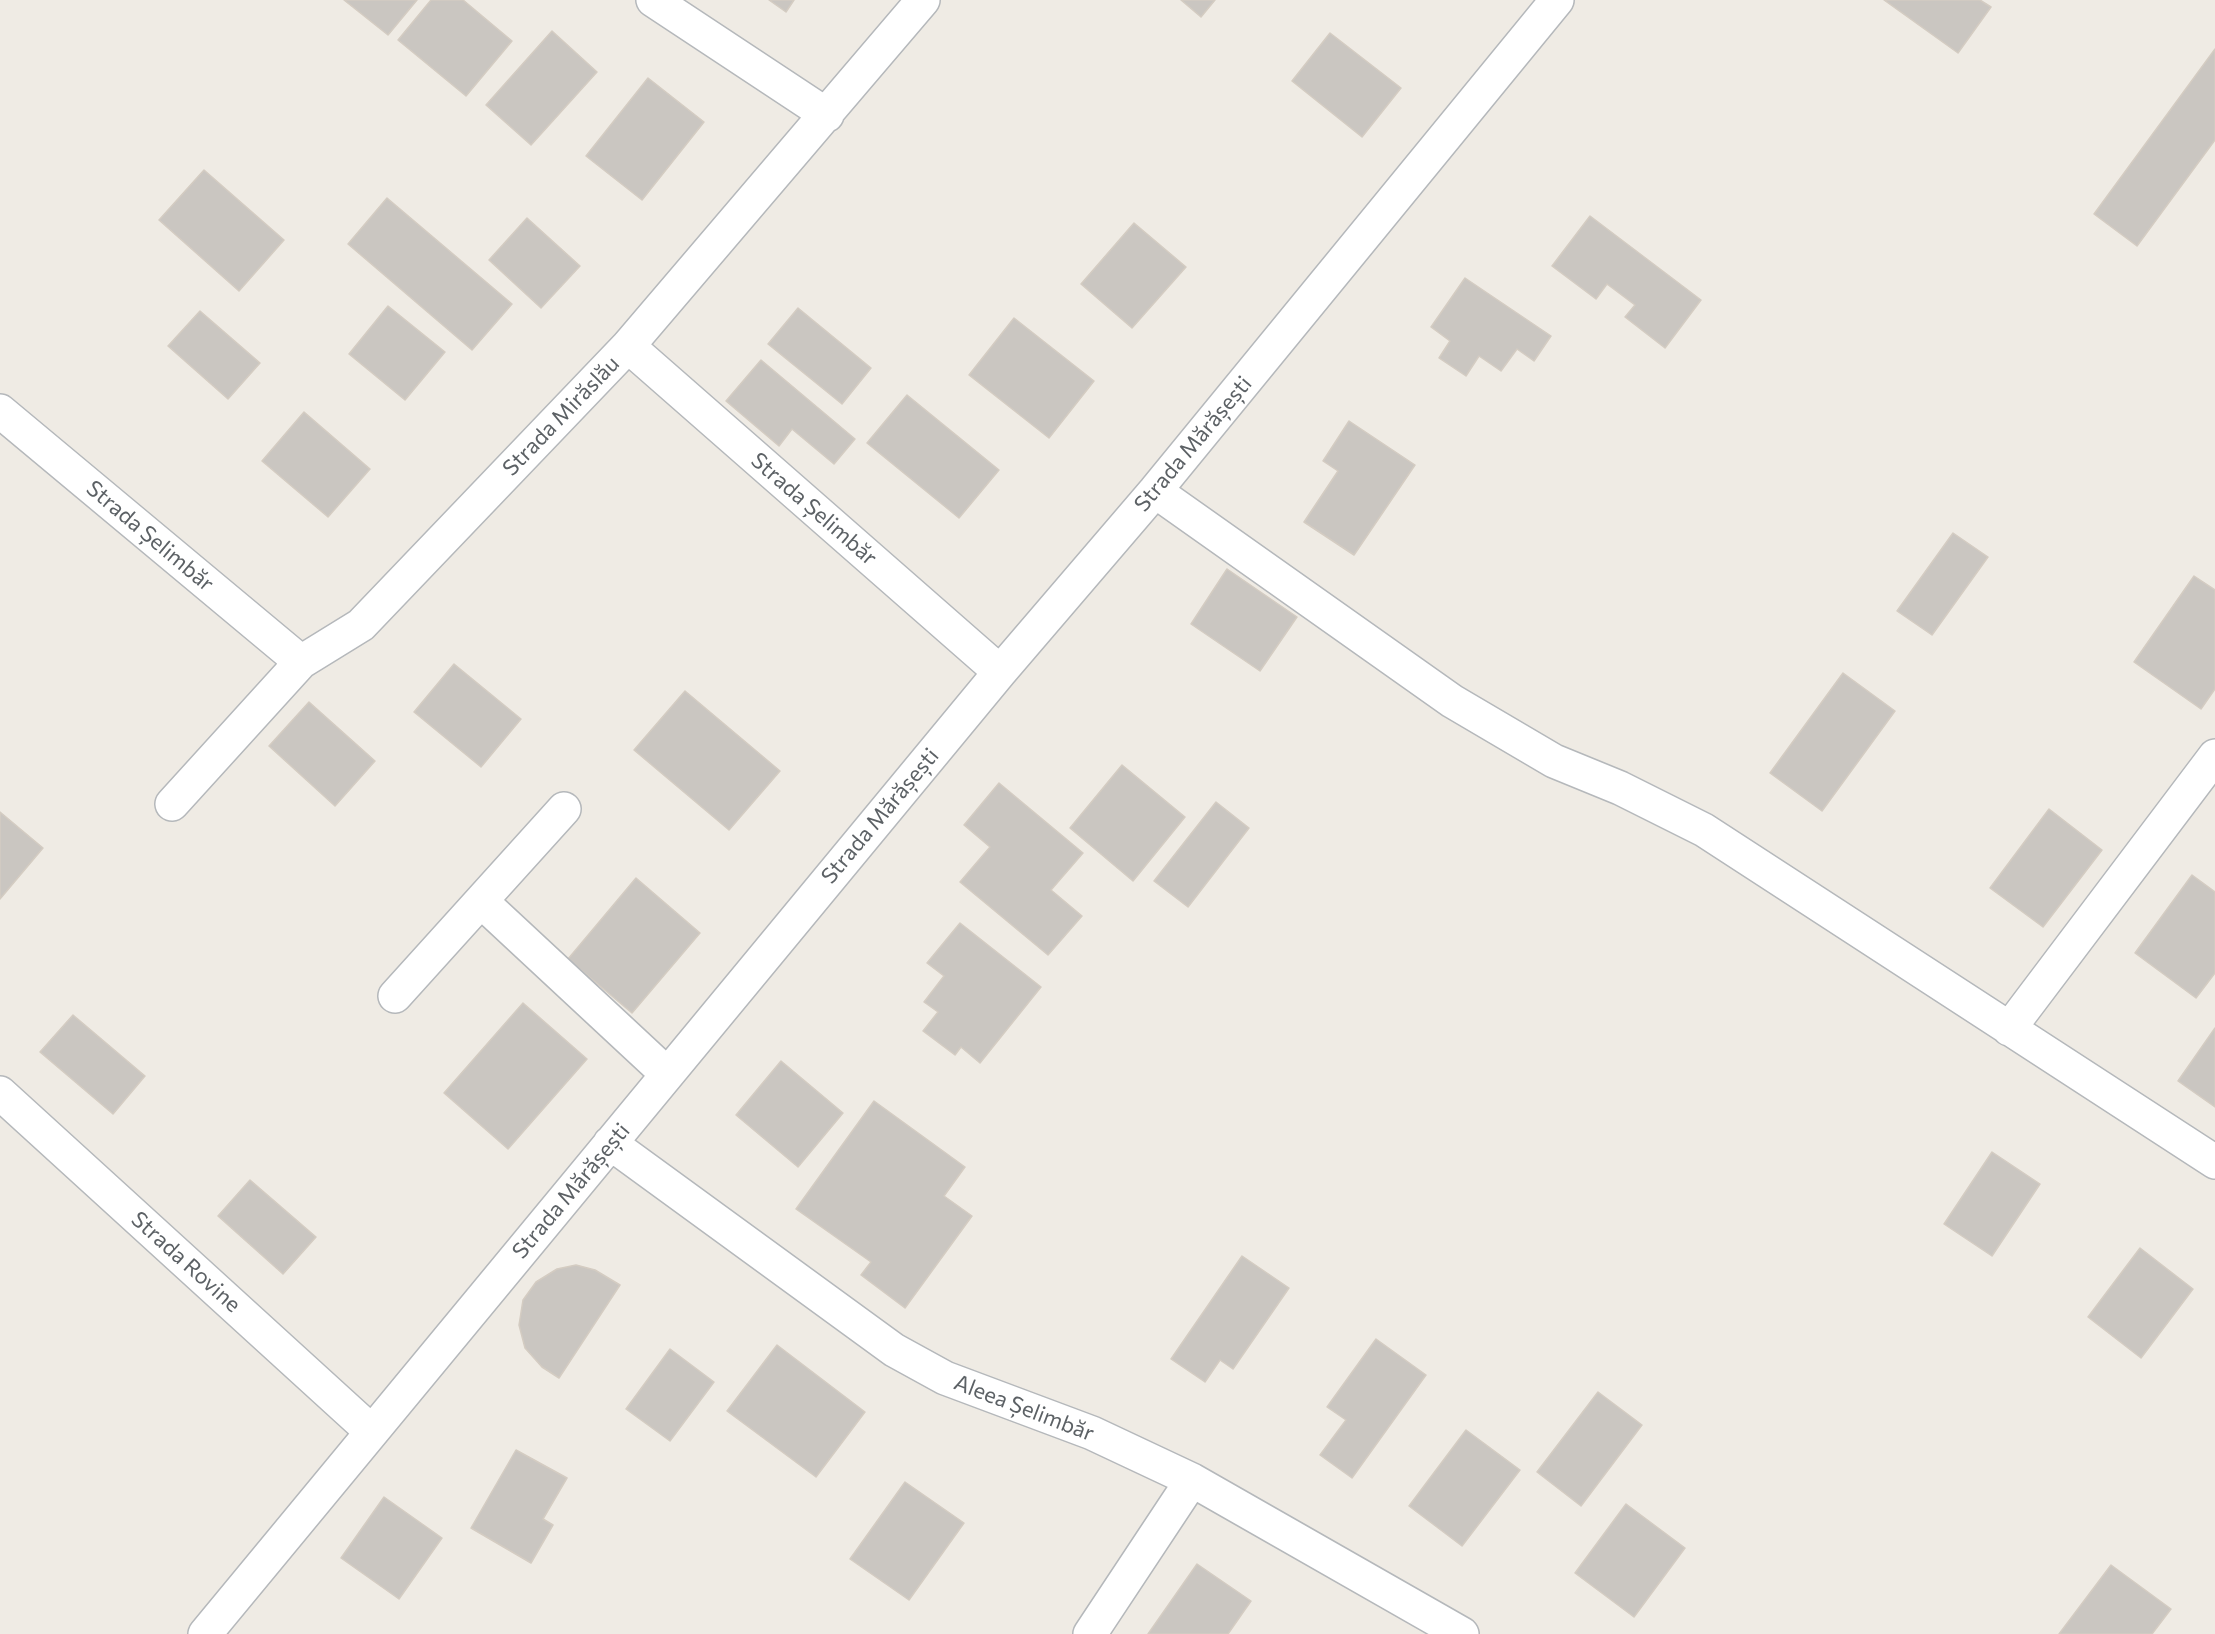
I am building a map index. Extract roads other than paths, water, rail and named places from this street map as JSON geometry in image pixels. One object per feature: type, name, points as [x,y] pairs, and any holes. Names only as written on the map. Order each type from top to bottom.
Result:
[{"type":"street","points":[[653,0],[827,115]]},
{"type":"street","name":"Strada Mirăslău","points":[[172,804],[300,662],[361,625],[628,346],[923,0]]},
{"type":"street","name":"Strada Mărășești","points":[[205,1634],[1000,672],[1155,491],[1557,0]]},
{"type":"street","name":"Strada Șelimbăr","points":[[628,346],[1000,672]]},
{"type":"street","name":"Strada Șelimbăr","points":[[0,411],[300,662]]},
{"type":"street","points":[[1155,491],[1452,701],[1554,761],[1620,788],[1704,830],[2215,1162]]},
{"type":"street","points":[[2009,1029],[2215,756]]},
{"type":"street","points":[[395,996],[564,809]]},
{"type":"street","points":[[481,901],[667,1074]]},
{"type":"street","name":"Strada Rovine","points":[[0,1093],[372,1432]]},
{"type":"street","name":"Aleea Șelimbăr","points":[[610,1143],[894,1350],[945,1378],[1092,1433],[1192,1480],[1462,1634]]},
{"type":"street","points":[[1090,1634],[1192,1480]]}]
